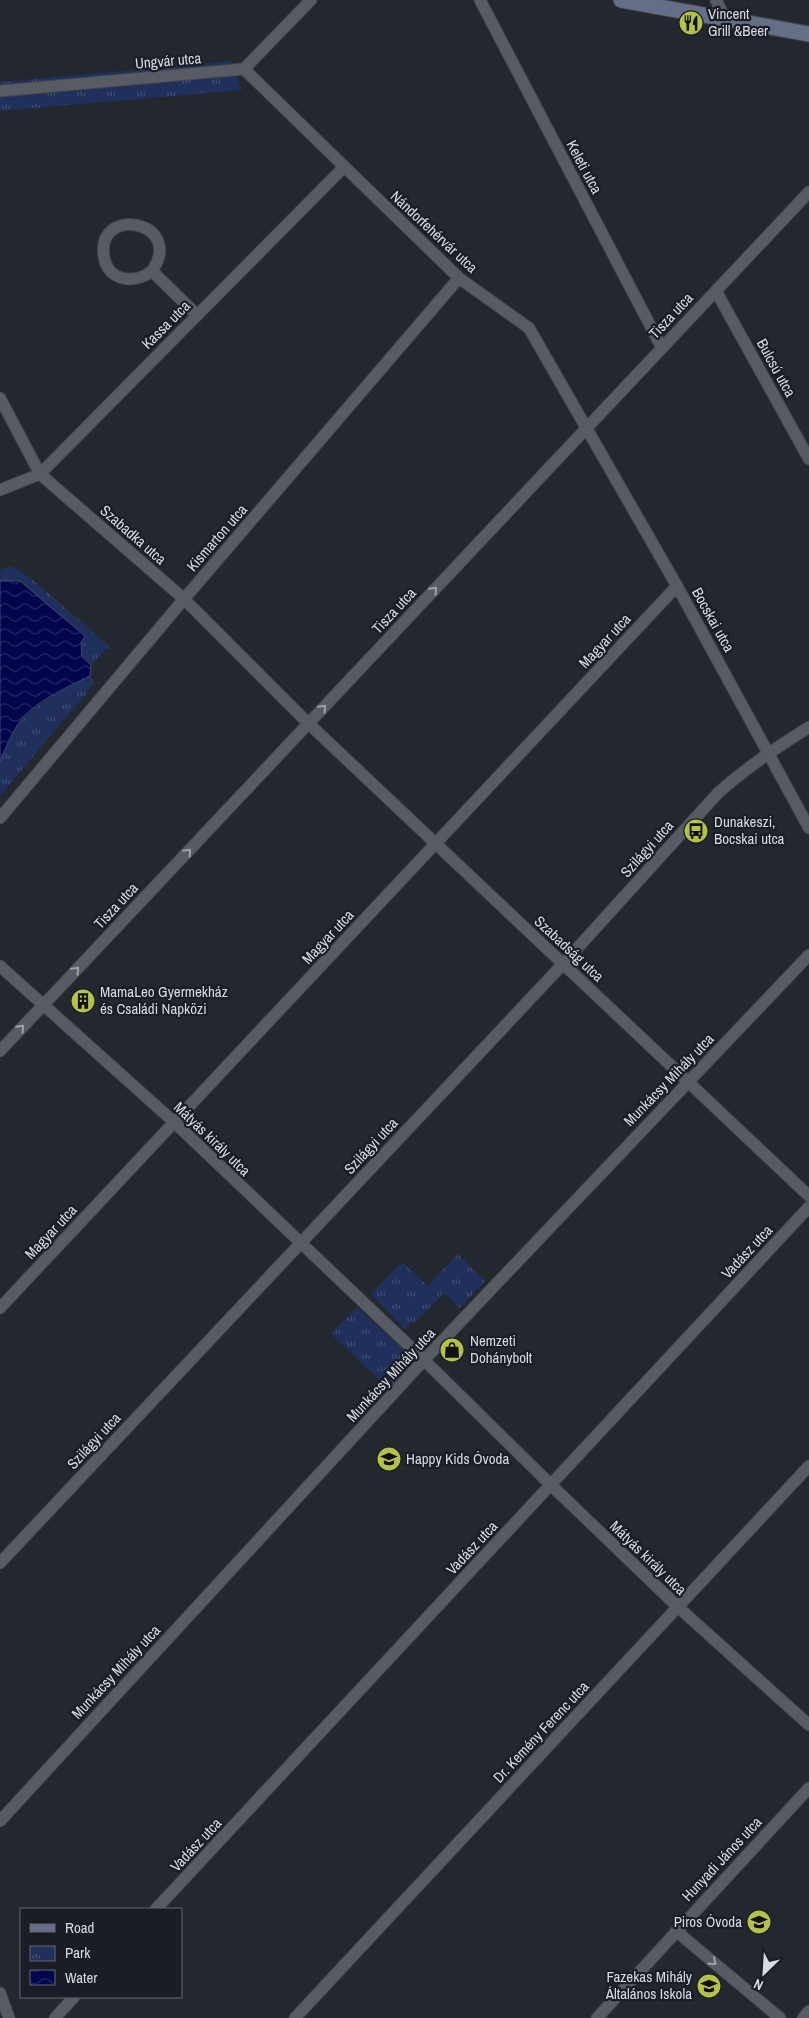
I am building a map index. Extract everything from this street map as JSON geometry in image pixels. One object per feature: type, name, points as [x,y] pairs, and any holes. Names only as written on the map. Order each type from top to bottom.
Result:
[{"type":"street","name":"Keleti utca","points":[[480,0],[662,348]]},
{"type":"street","points":[[621,0],[809,34]]},
{"type":"street","points":[[716,0],[725,18]]},
{"type":"street","points":[[244,69],[305,2]]},
{"type":"street","name":"Ungvár utca","points":[[0,92],[244,69]]},
{"type":"street","name":"Nándorfehérvár utca","points":[[244,69],[459,278],[529,328],[587,427]]},
{"type":"street","name":"Kassa utca","points":[[0,490],[40,474],[344,167]]},
{"type":"street","name":"Tisza utca","points":[[0,1051],[809,192]]},
{"type":"street","points":[[125,224],[143,226],[150,230],[159,246],[157,264],[152,271],[144,277],[135,280],[125,279],[109,269],[104,261],[103,251],[110,233],[125,224]]},
{"type":"street","points":[[152,271],[197,315]]},
{"type":"street","name":"Kismarton utca","points":[[0,818],[184,599],[459,278]]},
{"type":"street","name":"Bulcsú utca","points":[[716,291],[809,459]]},
{"type":"street","name":"Szabadka utca","points":[[0,398],[40,474],[184,599],[308,723]]},
{"type":"street","name":"Bocskai utca","points":[[587,427],[677,586],[809,828]]},
{"type":"street","name":"Magyar utca","points":[[0,1308],[677,586]]},
{"type":"street","name":"Szabadság utca","points":[[308,723],[809,1196]]},
{"type":"street","name":"Szilágyi utca","points":[[0,1563],[563,964],[718,793],[768,752],[809,727]]},
{"type":"street","name":"Munkácsy Mihály utca","points":[[0,1820],[424,1360],[809,955]]},
{"type":"street","name":"Mátyás király utca","points":[[0,966],[174,1122],[424,1360],[550,1486],[678,1607],[809,1725]]},
{"type":"street","name":"Vadász utca","points":[[157,1908],[809,1208]]},
{"type":"street","name":"Dr. Kemény Ferenc utca","points":[[295,2018],[809,1466]]},
{"type":"street","name":"Hunyadi János utca","points":[[598,2018],[809,1788]]},
{"type":"street","points":[[676,1931],[780,2018]]},
{"type":"street","points":[[0,1993],[9,2018]]},
{"type":"street","points":[[54,2018],[73,1998]]},
{"type":"street","points":[[803,2018],[809,2011]]},
{"type":"green space","points":[[231,61],[242,90],[0,111],[0,82]]},
{"type":"green space","points":[[11,566],[32,579],[112,649],[105,650],[91,665],[85,658],[81,648],[85,636],[20,581],[0,581],[0,570]]},
{"type":"green space","points":[[90,676],[94,684],[0,796],[0,761],[5,745],[13,731],[35,708]]},
{"type":"green space","points":[[458,1254],[485,1281],[460,1308],[444,1293],[414,1324],[412,1322],[405,1330],[371,1294],[402,1262],[428,1286]]},
{"type":"green space","points":[[357,1307],[409,1355],[409,1367],[390,1390],[331,1334]]},
{"type":"water","points":[[0,581],[20,581],[85,636],[81,643],[82,657],[91,665],[90,676],[53,695],[27,713],[15,730],[0,762]]},
{"type":"place","name":"Vincent Grill &Beer","points":[[691,23]]},
{"type":"place","name":"Dunakeszi, Bocskai utca","points":[[696,831]]},
{"type":"place","name":"MamaLeo Gyermekház és Családi Napközi","points":[[83,1001]]},
{"type":"place","name":"Nemzeti Dohánybolt","points":[[452,1350]]},
{"type":"place","name":"Happy Kids Óvoda","points":[[389,1459]]},
{"type":"place","name":"Piros Óvoda","points":[[759,1922]]},
{"type":"place","name":"Fazekas Mihály Általános Iskola","points":[[709,1986]]}]
